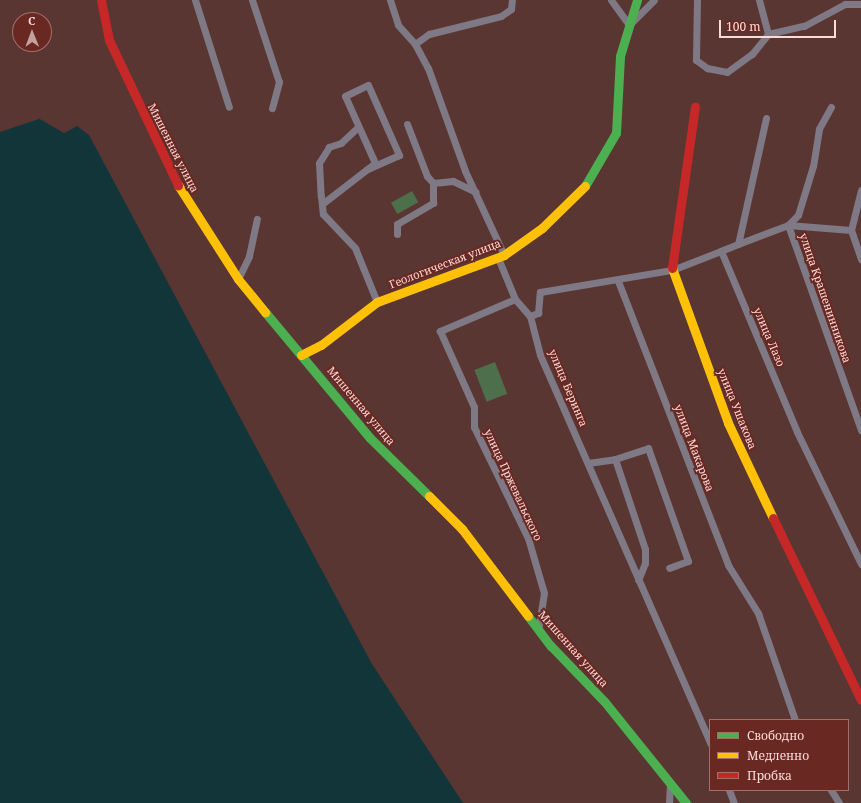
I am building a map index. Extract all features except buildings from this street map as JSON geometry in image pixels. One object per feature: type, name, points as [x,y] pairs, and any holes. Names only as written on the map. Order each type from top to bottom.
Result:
[{"type":"street","name":"Мишенная улица","points":[[101,0],[109,40],[155,143],[192,212],[238,278],[382,451],[462,529],[538,630],[604,701],[686,803]]},
{"type":"street","points":[[195,0],[229,107]]},
{"type":"street","points":[[252,0],[279,82],[272,108]]},
{"type":"street","points":[[390,0],[398,25],[415,44],[429,34],[501,16],[511,9],[512,0]]},
{"type":"street","points":[[611,0],[616,3],[629,25],[654,0]]},
{"type":"street","name":"Геологическая улица","points":[[301,355],[321,345],[377,302],[501,256],[542,228],[583,189],[607,152],[616,133],[620,107],[620,56],[637,0]]},
{"type":"street","points":[[697,0],[696,60],[707,68],[727,72],[752,54],[768,34],[804,26],[845,2],[861,4]]},
{"type":"street","points":[[759,0],[768,34]]},
{"type":"street","name":"улица Беринга","points":[[415,44],[477,192],[515,299],[530,316],[540,355],[709,741]]},
{"type":"street","points":[[322,204],[374,163],[345,96],[368,85],[399,155],[368,169]]},
{"type":"street","name":"улица Ушакова","points":[[695,107],[672,270],[728,423],[861,700]]},
{"type":"street","name":"улица Крашенинникова","points":[[831,107],[819,129],[798,215],[788,225],[861,430]]},
{"type":"street","points":[[738,244],[766,118]]},
{"type":"street","points":[[397,234],[397,224],[433,204],[433,183],[427,176],[407,124]]},
{"type":"street","points":[[358,127],[341,143],[329,147],[319,163],[323,214],[354,248],[377,302]]},
{"type":"street","points":[[433,183],[453,181],[477,192]]},
{"type":"street","points":[[861,190],[851,230],[861,259]]},
{"type":"street","points":[[238,278],[249,256],[257,219]]},
{"type":"street","points":[[530,316],[538,313],[540,292],[618,281],[672,270],[788,225],[851,230]]},
{"type":"street","name":"улица Лазо","points":[[721,252],[797,432],[861,564]]},
{"type":"street","name":"улица Макарова","points":[[618,281],[728,565],[758,613],[795,719]]},
{"type":"street","name":"улица Пржевальского","points":[[515,299],[440,331],[474,407],[474,427],[528,538],[544,593],[538,630]]},
{"type":"street","points":[[588,463],[615,459],[648,448],[688,562],[669,568]]},
{"type":"street","points":[[615,459],[645,549],[645,563],[638,580]]},
{"type":"street","points":[[669,803],[670,785]]},
{"type":"street","points":[[729,791],[734,803]]},
{"type":"street","points":[[832,791],[839,803]]},
{"type":"green space","points":[[412,191],[418,202],[397,214],[391,203]]},
{"type":"green space","points":[[495,362],[507,394],[487,402],[474,370]]},
{"type":"water","points":[[42,118],[64,133],[77,126],[89,135],[372,664],[463,803],[0,803],[0,132]]},
{"type":"pier","points":[[38,116],[43,117],[65,131],[77,126],[64,133],[38,118],[0,132]]},
{"type":"traffic: fast","points":[[585,186],[616,133],[620,56],[637,0]]},
{"type":"traffic: fast","points":[[265,312],[370,438],[429,496]]},
{"type":"traffic: fast","points":[[528,616],[551,646],[604,701],[686,803]]},
{"type":"traffic: slow","points":[[178,185],[238,279],[265,312]]},
{"type":"traffic: slow","points":[[301,355],[321,345],[377,302],[504,255],[542,228],[585,186]]},
{"type":"traffic: slow","points":[[672,268],[728,423],[773,518]]},
{"type":"traffic: slow","points":[[429,496],[462,529],[528,616]]},
{"type":"traffic: jam","points":[[101,0],[109,40],[178,185]]},
{"type":"traffic: jam","points":[[672,268],[695,107]]},
{"type":"traffic: jam","points":[[773,518],[861,700]]}]
